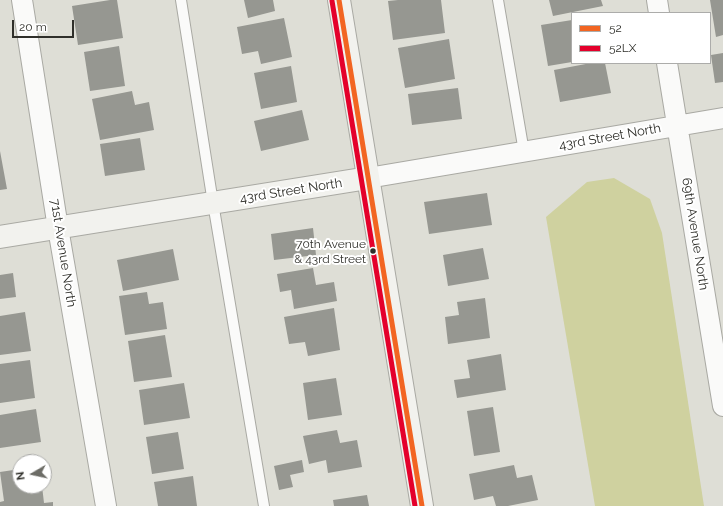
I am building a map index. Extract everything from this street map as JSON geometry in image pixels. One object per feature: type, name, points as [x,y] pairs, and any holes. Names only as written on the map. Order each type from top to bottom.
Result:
[{"type":"street","name":"71st Avenue North","points":[[22,0],[58,228],[106,506]]},
{"type":"street","points":[[340,0],[422,506]]},
{"type":"street","points":[[657,0],[659,12]]},
{"type":"street","name":"69th Avenue North","points":[[667,64],[723,406]]},
{"type":"street","name":"43rd Street North","points":[[0,237],[368,178],[723,118]]},
{"type":"lane","points":[[181,0],[213,203],[264,506]]},
{"type":"lane","points":[[498,0],[524,152]]},
{"type":"shaded area","points":[[614,178],[650,199],[662,233],[704,506],[595,506],[546,217],[587,182]]},
{"type":"building","points":[[117,0],[123,38],[78,45],[72,6]]},
{"type":"building","points":[[244,0],[273,0],[275,11],[248,18]]},
{"type":"building","points":[[441,0],[445,33],[393,40],[388,1]]},
{"type":"building","points":[[549,0],[601,0],[603,6],[571,12],[553,16]]},
{"type":"building","points":[[710,0],[723,0],[723,35],[716,37]]},
{"type":"building","points":[[284,18],[292,57],[261,64],[258,51],[242,54],[237,27]]},
{"type":"building","points":[[571,20],[571,62],[548,66],[541,25]]},
{"type":"building","points":[[449,39],[455,79],[405,88],[398,48]]},
{"type":"building","points":[[119,46],[125,86],[90,91],[84,52]]},
{"type":"building","points":[[723,53],[723,82],[715,83],[711,55]]},
{"type":"building","points":[[586,64],[605,64],[611,93],[560,102],[554,70]]},
{"type":"building","points":[[291,66],[297,102],[261,109],[254,73]]},
{"type":"building","points":[[458,88],[462,119],[412,125],[408,94]]},
{"type":"building","points":[[132,91],[135,105],[149,102],[154,130],[100,140],[92,99]]},
{"type":"building","points":[[302,110],[309,140],[261,151],[254,121]]},
{"type":"building","points":[[140,138],[145,170],[105,176],[100,144]]},
{"type":"building","points":[[0,151],[7,189],[0,190]]},
{"type":"building","points":[[487,193],[492,225],[429,234],[424,202]]},
{"type":"building","points":[[313,228],[316,255],[274,260],[271,234]]},
{"type":"building","points":[[483,248],[489,279],[448,286],[443,255]]},
{"type":"building","points":[[173,249],[179,280],[123,291],[117,260]]},
{"type":"building","points":[[313,268],[316,285],[334,282],[337,301],[294,309],[291,290],[280,292],[277,274]]},
{"type":"building","points":[[13,273],[16,297],[0,299],[0,275]]},
{"type":"building","points":[[147,292],[149,304],[163,302],[167,329],[125,335],[119,296]]},
{"type":"building","points":[[485,298],[490,338],[448,344],[445,317],[459,315],[457,302]]},
{"type":"building","points":[[334,308],[340,350],[308,356],[305,342],[289,344],[284,317]]},
{"type":"building","points":[[25,312],[31,351],[0,355],[0,316]]},
{"type":"building","points":[[165,335],[172,377],[134,382],[128,341]]},
{"type":"building","points":[[501,354],[506,390],[457,398],[454,380],[470,378],[467,360]]},
{"type":"building","points":[[30,360],[35,398],[0,403],[0,364]]},
{"type":"building","points":[[336,378],[342,415],[308,420],[303,383]]},
{"type":"building","points":[[184,383],[190,418],[144,425],[139,390]]},
{"type":"building","points":[[493,407],[500,452],[474,456],[467,411]]},
{"type":"building","points":[[36,409],[41,442],[0,448],[0,415]]},
{"type":"building","points":[[337,430],[340,443],[357,440],[362,467],[328,473],[326,460],[309,464],[303,436]]},
{"type":"building","points":[[178,432],[184,469],[152,474],[146,437]]},
{"type":"building","points":[[302,460],[304,472],[290,475],[293,487],[279,490],[274,466]]},
{"type":"building","points":[[514,465],[517,478],[532,475],[538,500],[508,506],[496,506],[493,496],[474,500],[469,474]]},
{"type":"building","points":[[12,470],[12,494],[43,494],[44,503],[53,502],[53,506],[0,506],[0,502],[4,501],[0,472]]},
{"type":"building","points":[[193,476],[197,506],[158,506],[154,482]]},
{"type":"building","points":[[367,495],[369,506],[334,506],[333,500]]},
{"type":"transit line","name":"52","points":[[339,0],[422,506]]},
{"type":"transit line","name":"52LX","points":[[332,1],[415,506]]},
{"type":"place","name":"70th Avenue & 43rd Street","points":[[373,251]]}]
